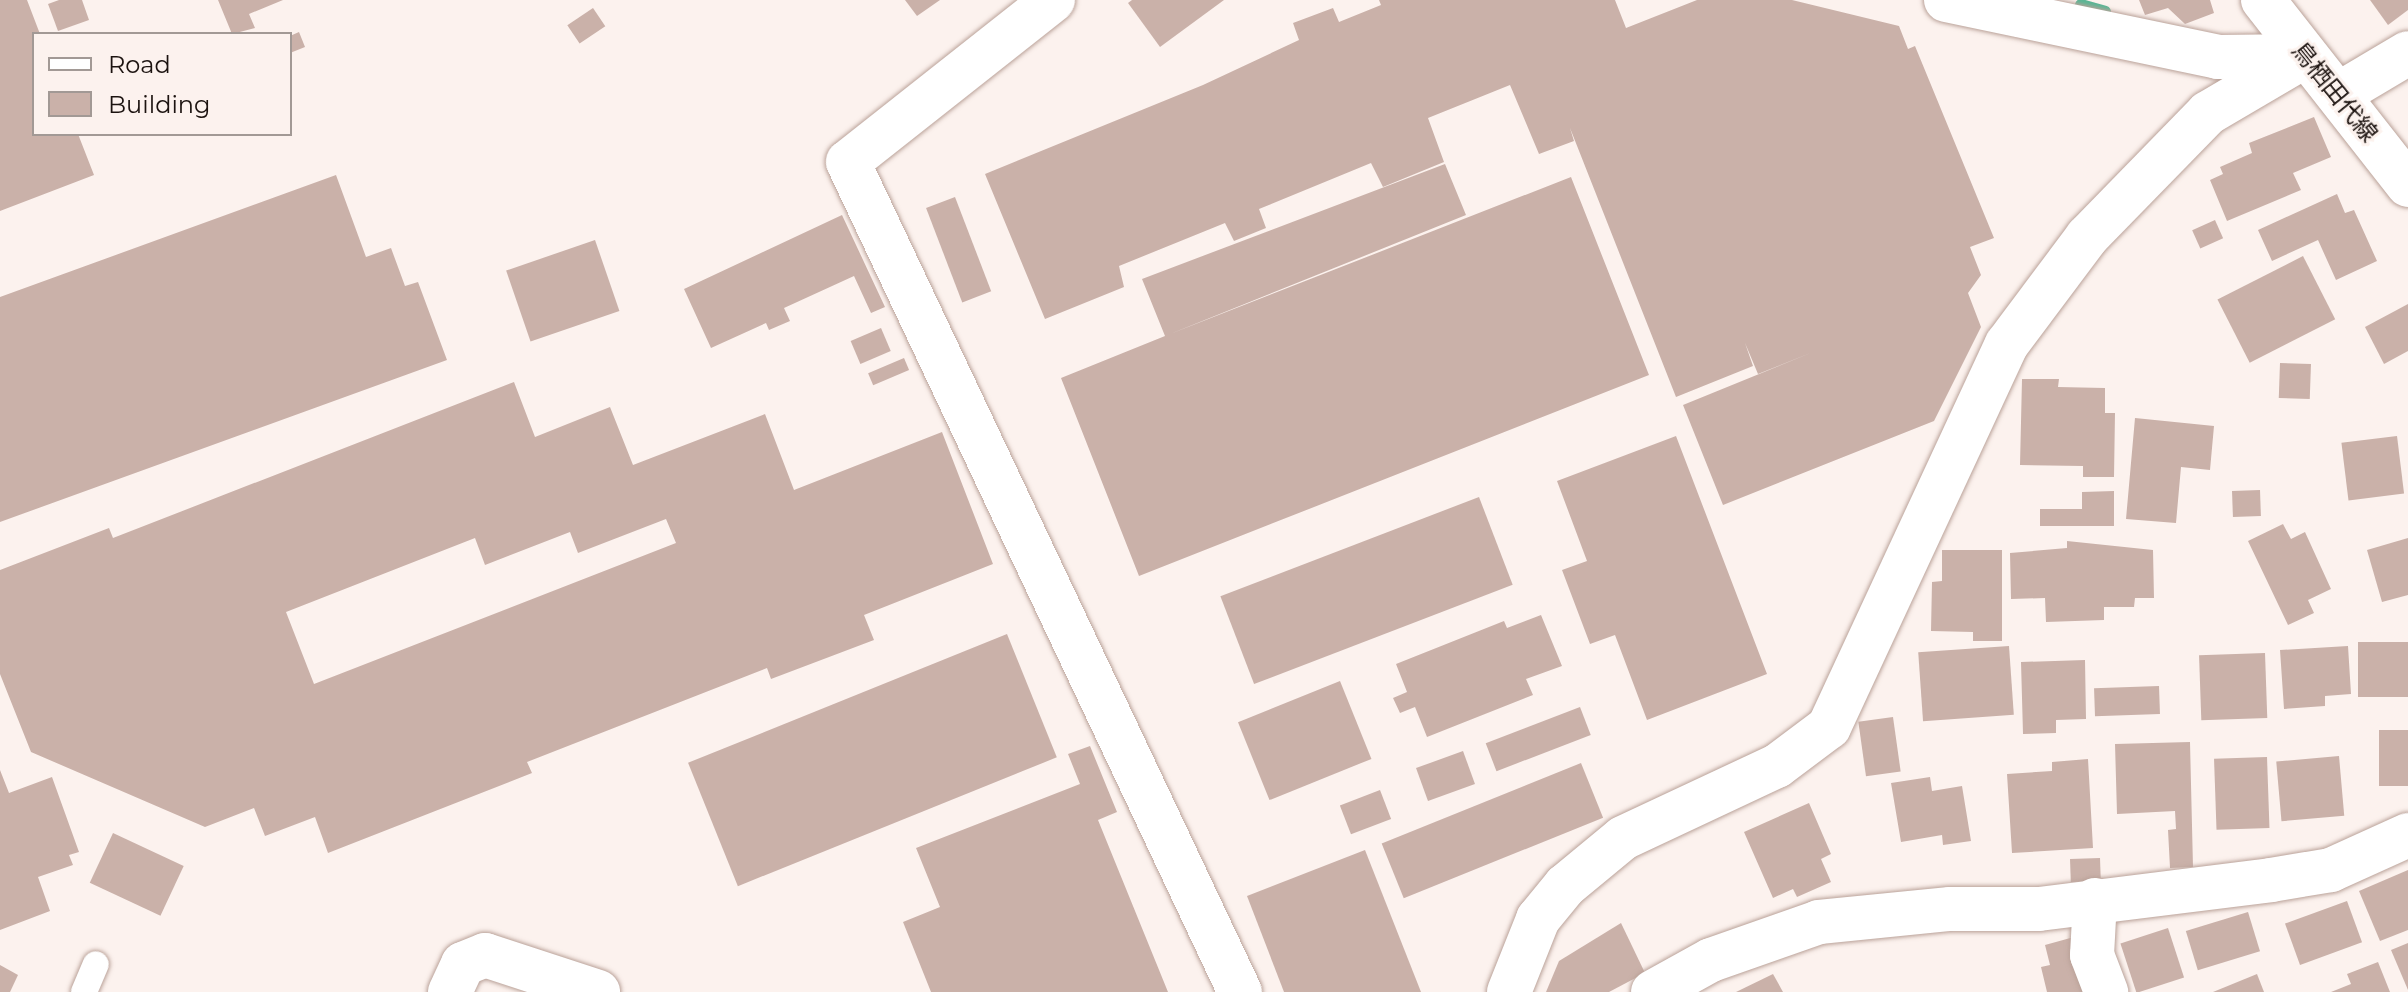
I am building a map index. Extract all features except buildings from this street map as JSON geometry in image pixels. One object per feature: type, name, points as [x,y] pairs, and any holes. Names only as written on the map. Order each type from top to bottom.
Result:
[{"type":"street","points":[[1053,0],[848,162],[1240,992]]},
{"type":"street","points":[[1946,0],[2218,57],[2305,56]]},
{"type":"street","name":"鳥栖田代線","points":[[2263,0],[2408,185]]},
{"type":"street","points":[[2339,94],[2408,53]]},
{"type":"street","points":[[1509,992],[1538,919],[1565,886],[1623,838],[1777,766],[1829,727],[2007,344],[2087,237],[2198,123],[2305,56]]},
{"type":"street","points":[[1653,992],[1711,960],[1819,922],[1950,909],[2039,909],[2331,870],[2408,835]]},
{"type":"street","points":[[2095,900],[2092,955],[2106,992]]},
{"type":"street","points":[[450,992],[463,964],[485,955],[598,992]]},
{"type":"lane","points":[[84,992],[96,964]]},
{"type":"waterway","points":[[2081,5],[2105,12]]}]
